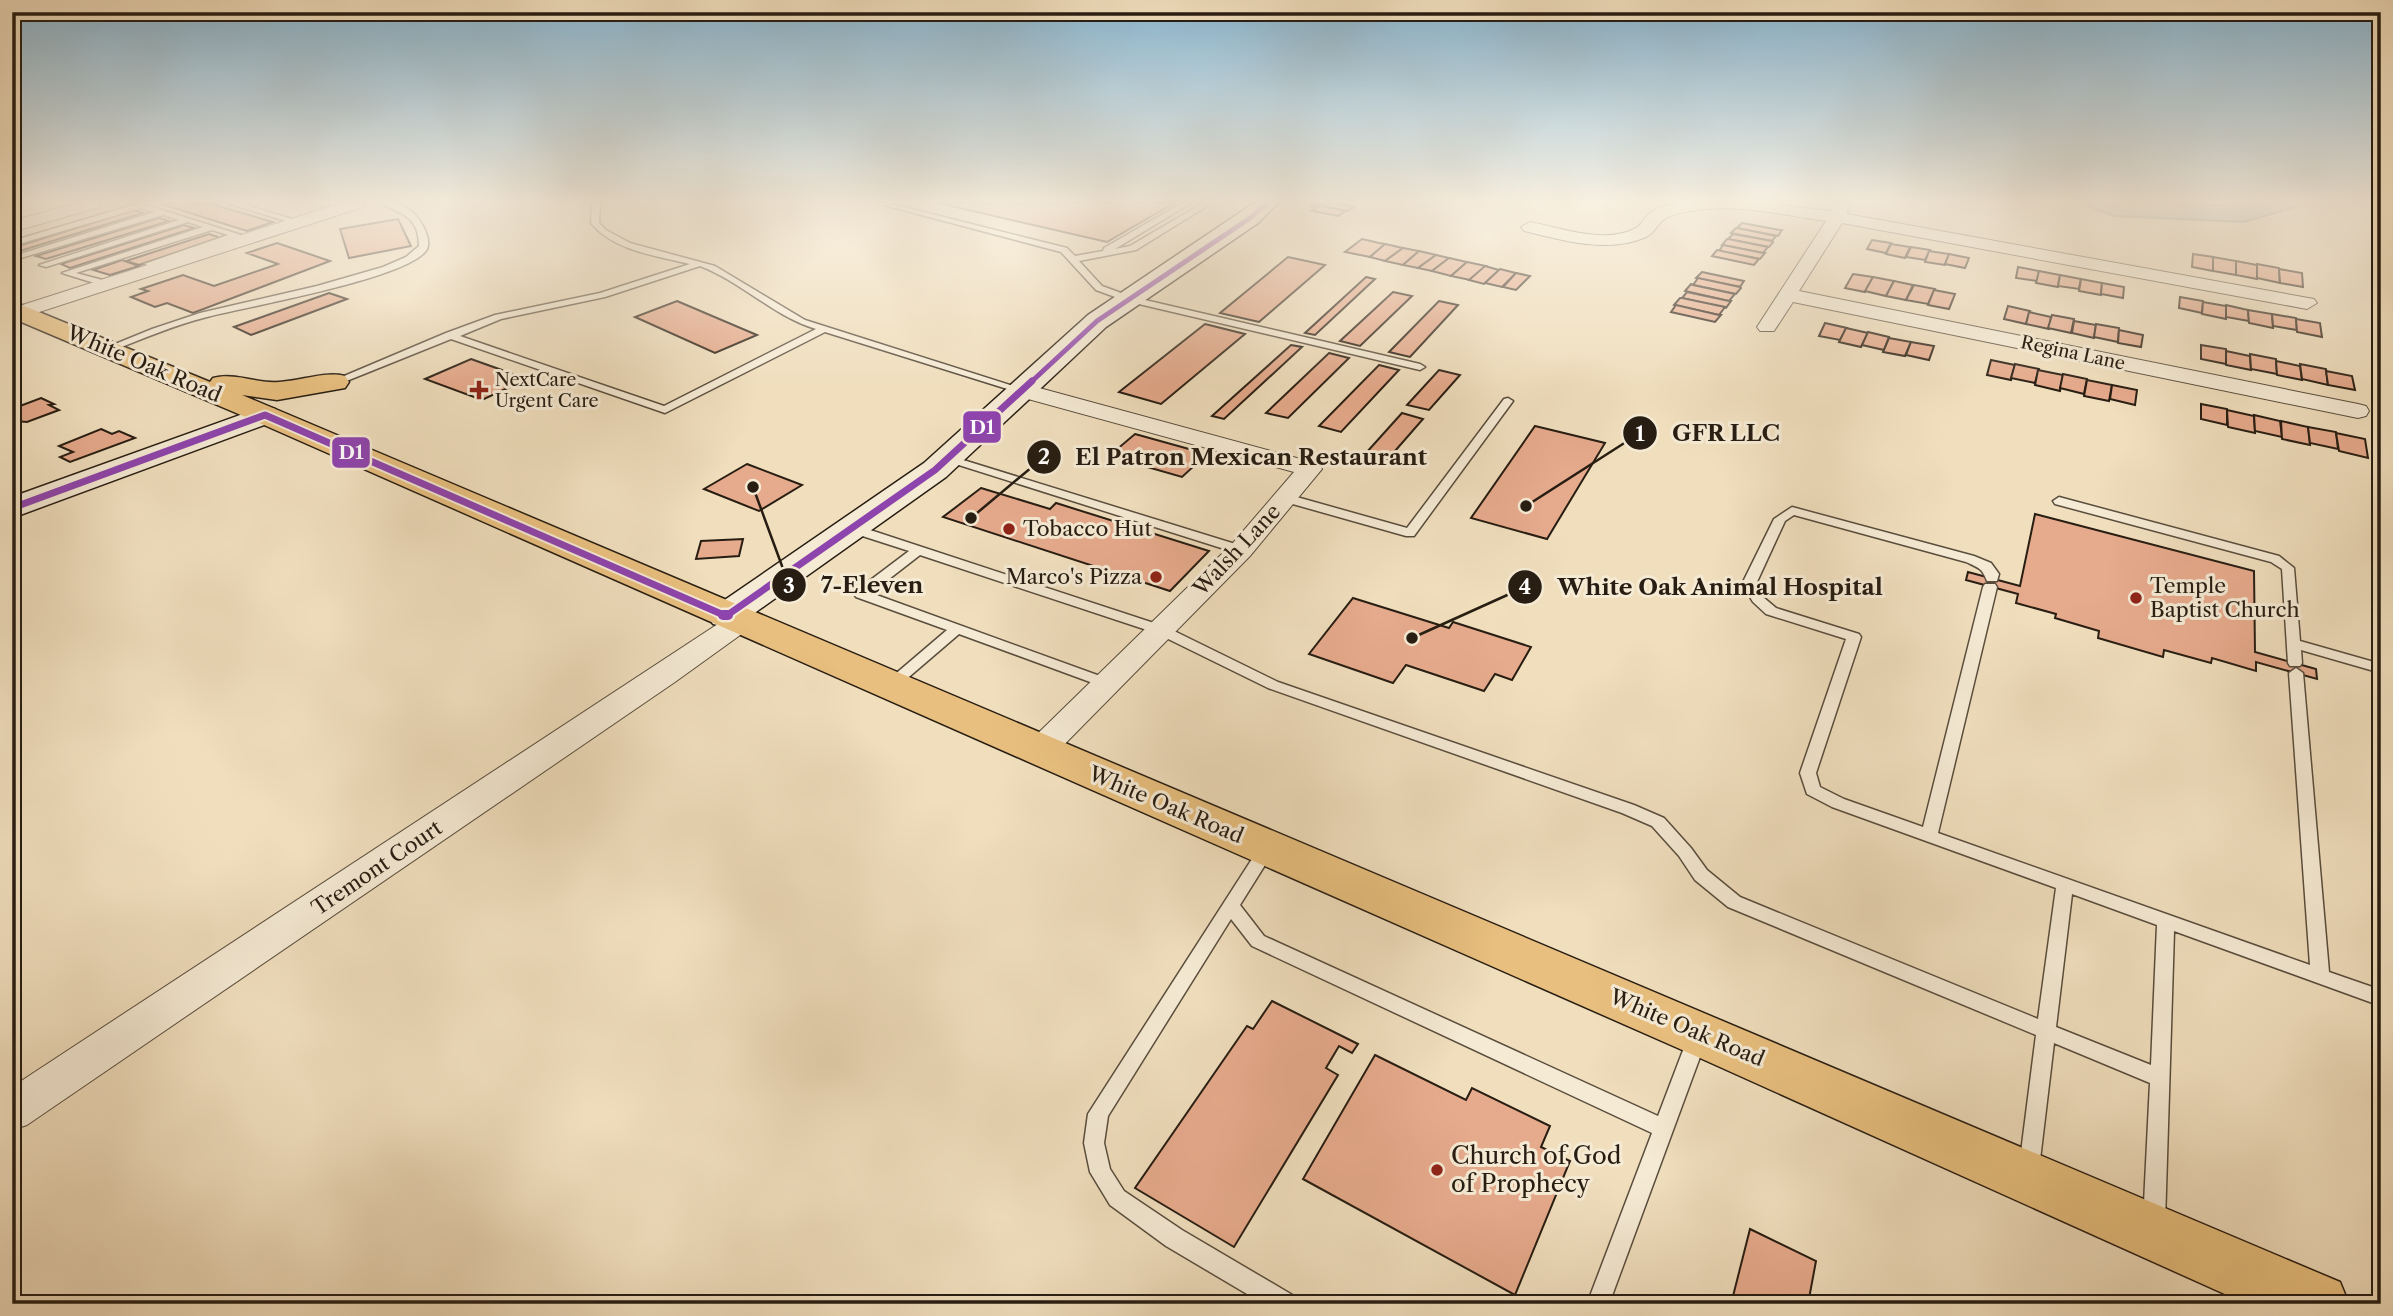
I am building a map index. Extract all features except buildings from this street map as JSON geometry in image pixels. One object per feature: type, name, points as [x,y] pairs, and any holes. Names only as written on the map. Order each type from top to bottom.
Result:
[{"type":"main road","name":"White Oak Road","points":[[16,311],[265,415],[1698,1033],[2318,1304]]},
{"type":"main road","points":[[171,375],[263,390],[335,382]]},
{"type":"main road","points":[[335,382],[313,403],[314,415],[379,465]]},
{"type":"street","points":[[16,311],[167,264]]},
{"type":"street","points":[[733,619],[947,458],[1068,346],[1129,299],[1181,264]]},
{"type":"street","points":[[1767,327],[1806,264]]},
{"type":"street","points":[[2113,264],[2307,303]]},
{"type":"street","name":"Regina Lane","points":[[1787,295],[2358,411]]},
{"type":"street","name":"Walsh Lane","points":[[1021,390],[1310,469],[1241,550],[1040,751]]},
{"type":"street","points":[[12,509],[265,415]]},
{"type":"street","name":"Tremont Court","points":[[12,1111],[653,683],[733,619]]},
{"type":"lane","points":[[66,273],[93,264]]},
{"type":"lane","points":[[107,349],[196,318],[359,277],[393,264]]},
{"type":"lane","points":[[335,382],[498,317],[626,288],[695,264]]},
{"type":"lane","points":[[702,264],[718,271],[782,313],[822,330],[1021,390]]},
{"type":"lane","points":[[1079,264],[1099,288],[1129,299],[1420,367]]},
{"type":"lane","points":[[43,265],[107,284]]},
{"type":"lane","points":[[449,335],[665,410],[822,330]]},
{"type":"lane","points":[[1286,498],[1410,533],[1508,401]]},
{"type":"lane","points":[[947,458],[1241,550]]},
{"type":"lane","points":[[2059,501],[2275,559],[2288,569],[2320,976]]},
{"type":"lane","points":[[1929,836],[1993,574],[1986,566],[1970,559],[1792,510],[1780,519],[1749,584],[1758,599],[1771,611],[1854,637],[1808,773],[1813,790],[1838,803],[1929,836],[2065,884],[2381,998]]},
{"type":"lane","points":[[854,529],[1161,630],[1273,685],[1648,817],[1658,822],[1701,875],[1734,902],[2160,1078]]},
{"type":"lane","points":[[919,550],[861,594],[1106,683]]},
{"type":"lane","points":[[890,686],[957,629]]},
{"type":"lane","points":[[2294,644],[2381,669]]},
{"type":"lane","points":[[1268,848],[1098,1114],[1094,1143],[1100,1172],[1117,1198],[1174,1238],[1286,1304]]},
{"type":"lane","points":[[2028,1176],[2065,884]]},
{"type":"lane","points":[[1231,906],[1258,941],[1663,1128]]},
{"type":"lane","points":[[2153,1231],[2166,921]]},
{"type":"lane","points":[[1598,1304],[1698,1033]]},
{"type":"transit line","name":"D1","points":[[12,508],[265,415],[726,616],[935,470],[1097,321],[1181,264]]},
{"type":"place","name":"NextCare Urgent Care","points":[[479,390]]},
{"type":"place","name":"7-Eleven","points":[[753,487]]},
{"type":"place","name":"GFR LLC","points":[[1526,506]]},
{"type":"place","name":"El Patron Mexican Restaurant","points":[[971,518]]},
{"type":"place","name":"Tobacco Hut","points":[[1009,529]]},
{"type":"place","name":"Marco's Pizza","points":[[1156,577]]},
{"type":"place","name":"Temple Baptist Church","points":[[2136,598]]},
{"type":"place","name":"White Oak Animal Hospital","points":[[1412,638]]},
{"type":"place","name":"Church of God of Prophecy","points":[[1437,1170]]}]
